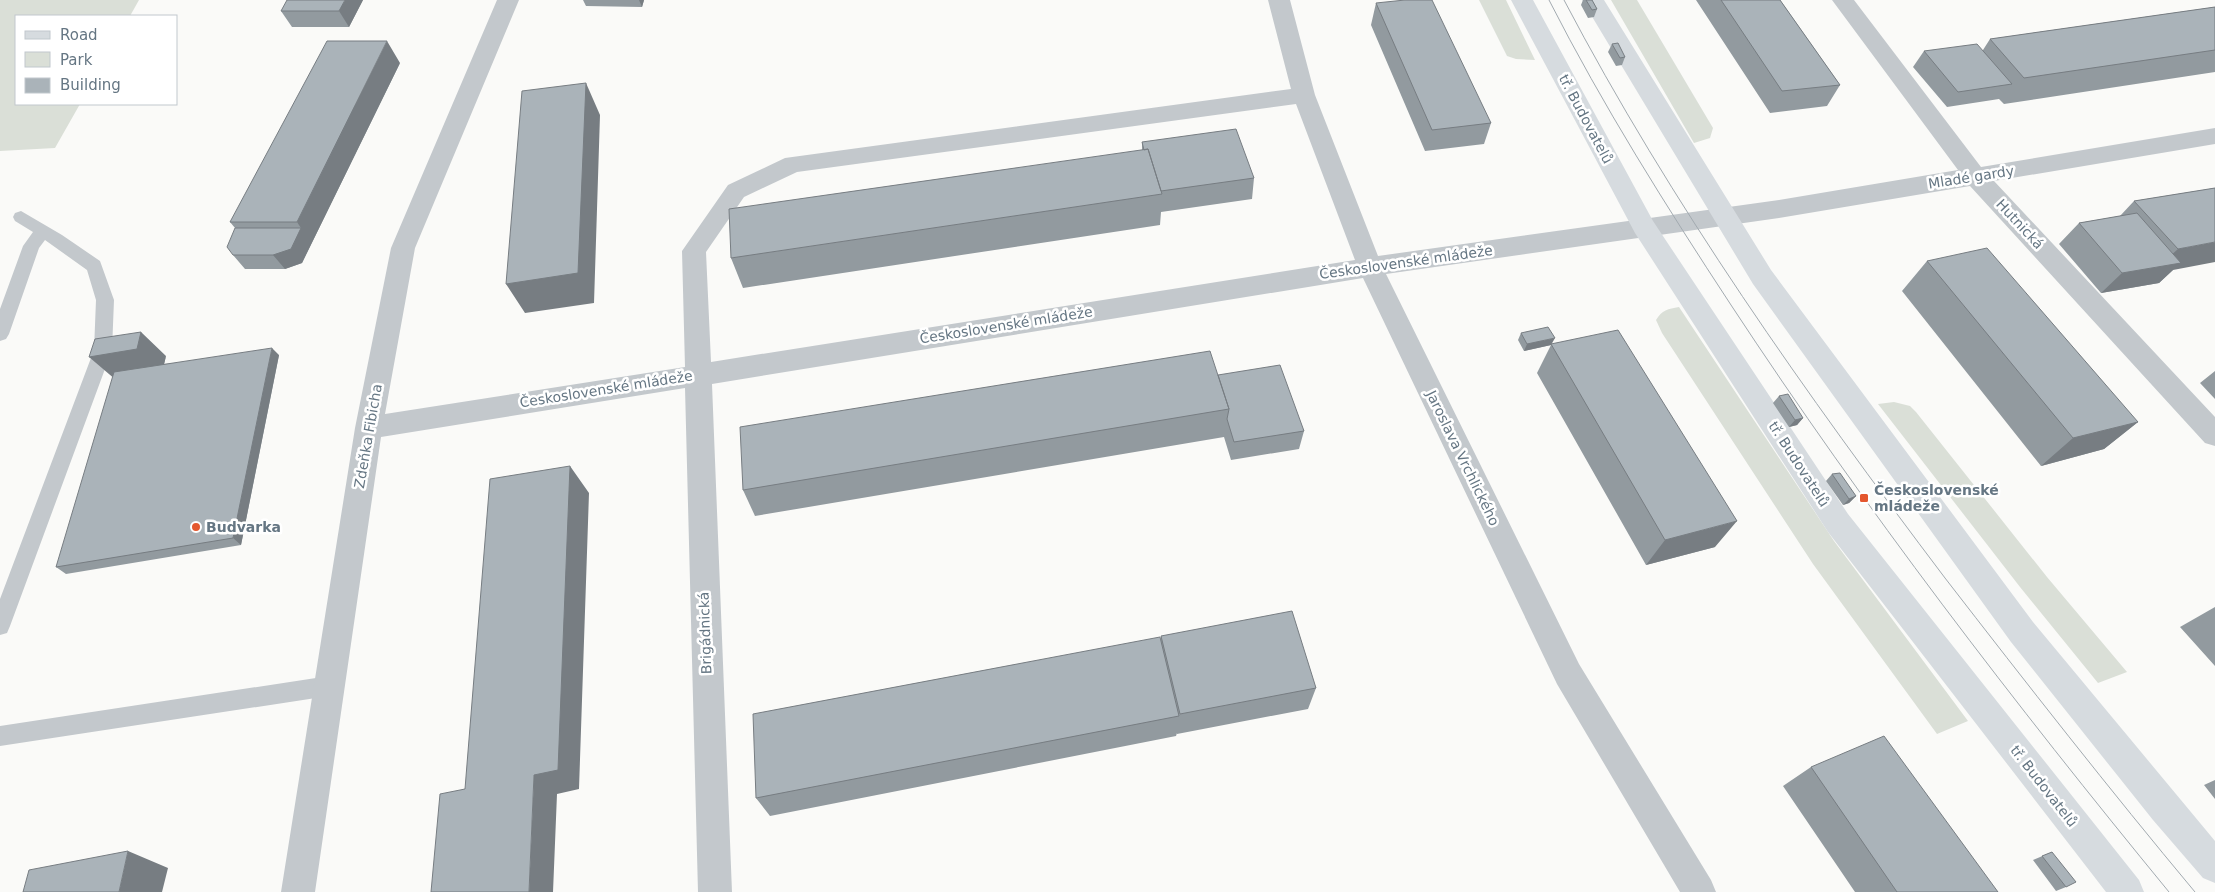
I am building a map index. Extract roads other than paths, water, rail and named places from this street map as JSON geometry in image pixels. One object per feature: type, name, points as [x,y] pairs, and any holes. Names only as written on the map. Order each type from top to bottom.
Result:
[{"type":"street","name":"Zdeňka Fibicha","points":[[298,892],[369,428],[403,248],[508,0]]},
{"type":"street","name":"Jaroslava Vrchlického","points":[[1279,0],[1304,95],[1370,267],[1568,674],[1699,892]]},
{"type":"street","name":"tř. Budovatelů","points":[[1522,0],[1644,227],[1838,523],[2127,892]]},
{"type":"street","points":[[1593,0],[1762,277],[2022,632],[2165,808],[2215,866]]},
{"type":"street","name":"Hutnická","points":[[1843,0],[1976,177],[2215,435]]},
{"type":"street","name":"Brigádnická","points":[[715,892],[694,251],[736,191],[793,164],[1304,95]]},
{"type":"street","name":"Mladé gardy","points":[[1644,227],[1727,217],[2215,136]]},
{"type":"street","name":"Československé mládeže","points":[[369,428],[1370,267],[1644,227]]},
{"type":"lane","points":[[0,626],[103,350],[105,300],[94,266],[21,217]]},
{"type":"lane","points":[[0,334],[31,246],[43,231]]},
{"type":"lane","points":[[0,736],[329,686]]},
{"type":"tram line","points":[[1549,0],[1613,117],[1659,193],[1731,305],[1834,456],[1998,677],[2169,892]]},
{"type":"tram line","points":[[1564,0],[1605,76],[1695,224],[1742,296],[1842,439],[1945,578],[2068,736],[2195,892]]},
{"type":"place","name":"Československé mládeže","points":[[1864,498]]},
{"type":"place","name":"Budvarka","points":[[196,527]]}]
